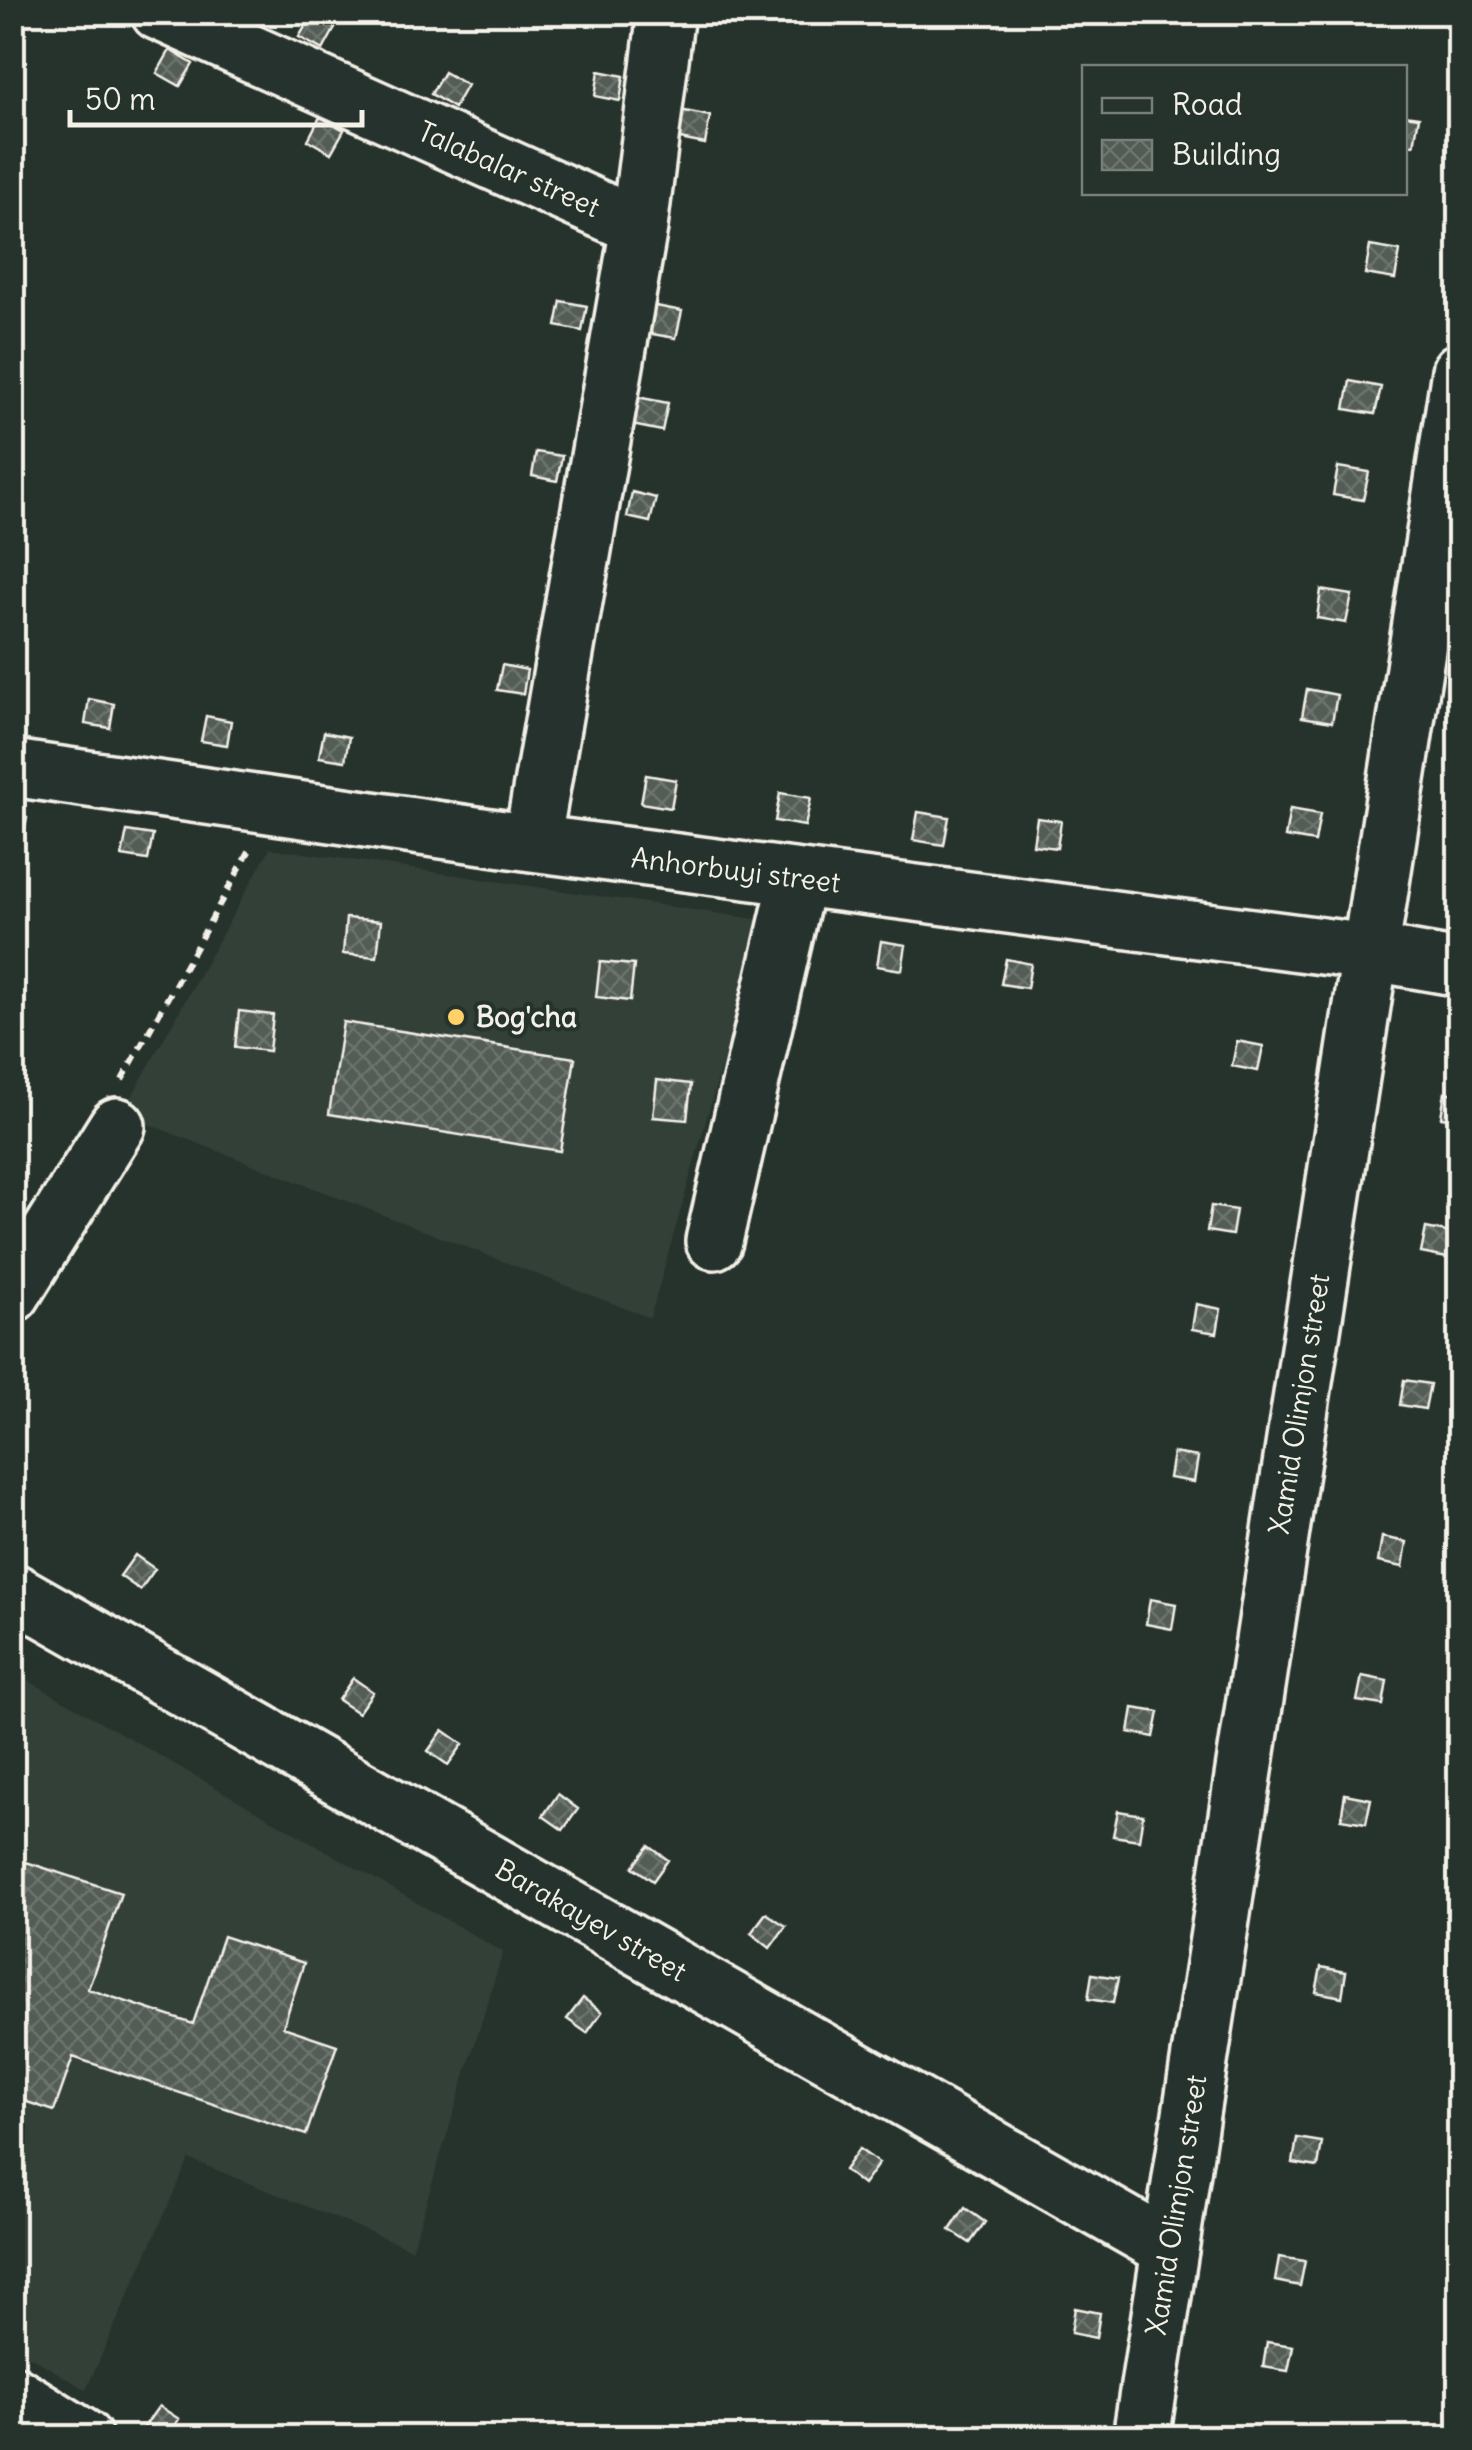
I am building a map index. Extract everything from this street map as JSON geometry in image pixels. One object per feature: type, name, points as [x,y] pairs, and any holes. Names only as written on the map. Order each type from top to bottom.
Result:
[{"type":"street","name":"Talabalar street","points":[[159,12],[639,228]]},
{"type":"street","points":[[532,843],[639,228],[666,12]]},
{"type":"street","name":"Xamid Olimjon street","points":[[1140,2438],[1460,371]]},
{"type":"street","name":"Anhorbuyi street","points":[[12,768],[532,843],[1368,952],[1460,968]]},
{"type":"street","points":[[714,1241],[798,878]]},
{"type":"street","points":[[12,1294],[118,1126]]},
{"type":"street","name":"Barakayev street","points":[[12,1591],[1170,2249]]},
{"type":"street","points":[[12,2393],[84,2438]]},
{"type":"path","points":[[118,1126],[109,1102],[275,806]]},
{"type":"shaded area","name":"Bog'cha","points":[[270,848],[763,920],[650,1318],[122,1114]]},
{"type":"shaded area","points":[[12,1671],[503,1952],[412,2249],[189,2159],[86,2390],[13,2346]]},
{"type":"building","points":[[312,15],[335,28],[323,50],[299,37]]},
{"type":"building","points":[[170,50],[193,64],[180,86],[157,73]]},
{"type":"building","points":[[599,71],[624,76],[620,101],[595,96]]},
{"type":"building","points":[[444,72],[467,85],[454,108],[431,94]]},
{"type":"building","points":[[680,110],[710,116],[705,144],[675,138]]},
{"type":"building","points":[[1407,115],[1419,117],[1414,145],[1407,144]]},
{"type":"building","points":[[320,117],[344,130],[331,153],[308,140]]},
{"type":"building","points":[[1370,246],[1400,251],[1395,279],[1365,274]]},
{"type":"building","points":[[561,301],[587,306],[582,331],[556,326]]},
{"type":"building","points":[[651,305],[682,311],[676,338],[646,333]]},
{"type":"building","points":[[1350,381],[1381,387],[1375,414],[1345,409]]},
{"type":"building","points":[[637,397],[668,403],[662,431],[632,425]]},
{"type":"building","points":[[536,452],[562,456],[557,481],[532,476]]},
{"type":"building","points":[[1338,467],[1369,472],[1363,500],[1333,495]]},
{"type":"building","points":[[632,492],[656,498],[650,522],[627,517]]},
{"type":"building","points":[[1321,590],[1352,595],[1346,623],[1317,618]]},
{"type":"building","points":[[502,665],[527,670],[523,694],[497,690]]},
{"type":"building","points":[[1307,689],[1337,695],[1332,722],[1302,717]]},
{"type":"building","points":[[89,699],[114,704],[110,728],[85,724]]},
{"type":"building","points":[[206,716],[231,721],[227,745],[201,741]]},
{"type":"building","points":[[324,732],[349,737],[345,761],[319,757]]},
{"type":"building","points":[[646,775],[676,780],[671,808],[641,803]]},
{"type":"building","points":[[780,793],[811,798],[805,826],[775,821]]},
{"type":"building","points":[[1290,809],[1320,814],[1315,842],[1285,837]]},
{"type":"building","points":[[918,812],[949,817],[944,845],[913,840]]},
{"type":"building","points":[[12,815],[27,818],[22,843],[12,841]]},
{"type":"building","points":[[1037,818],[1061,821],[1057,848],[1033,845]]},
{"type":"building","points":[[127,831],[153,835],[148,860],[122,856]]},
{"type":"building","points":[[346,918],[381,921],[377,957],[343,954]]},
{"type":"building","points":[[881,941],[906,945],[902,970],[877,966]]},
{"type":"building","points":[[1006,959],[1031,964],[1027,988],[1001,984]]},
{"type":"building","points":[[600,962],[634,965],[630,1001],[596,997]]},
{"type":"building","points":[[239,1011],[273,1015],[269,1051],[235,1047]]},
{"type":"building","points":[[343,1022],[575,1058],[560,1151],[329,1114]]},
{"type":"building","points":[[1237,1041],[1263,1046],[1258,1071],[1232,1066]]},
{"type":"building","points":[[657,1080],[691,1084],[687,1120],[653,1117]]},
{"type":"building","points":[[1445,1092],[1460,1095],[1460,1120],[1441,1117]]},
{"type":"building","points":[[1211,1206],[1236,1210],[1232,1235],[1207,1231]]},
{"type":"building","points":[[1426,1228],[1451,1233],[1447,1258],[1421,1253]]},
{"type":"building","points":[[1196,1304],[1221,1309],[1217,1333],[1192,1329]]},
{"type":"building","points":[[1404,1380],[1430,1384],[1425,1409],[1400,1405]]},
{"type":"building","points":[[1173,1453],[1198,1457],[1194,1482],[1169,1478]]},
{"type":"building","points":[[1382,1537],[1407,1542],[1403,1567],[1378,1562]]},
{"type":"building","points":[[135,1555],[155,1569],[140,1590],[120,1576]]},
{"type":"building","points":[[1150,1599],[1176,1604],[1172,1629],[1146,1624]]},
{"type":"building","points":[[1362,1676],[1387,1681],[1383,1705],[1357,1701]]},
{"type":"building","points":[[353,1678],[373,1692],[358,1713],[338,1700]]},
{"type":"building","points":[[1133,1708],[1159,1712],[1154,1737],[1129,1732]]},
{"type":"building","points":[[443,1730],[463,1744],[448,1765],[428,1751]]},
{"type":"building","points":[[558,1794],[578,1809],[563,1830],[543,1816]]},
{"type":"building","points":[[1345,1794],[1371,1799],[1366,1823],[1341,1819]]},
{"type":"building","points":[[1118,1811],[1143,1815],[1139,1840],[1113,1836]]},
{"type":"building","points":[[649,1846],[668,1860],[653,1881],[633,1867]]},
{"type":"building","points":[[26,1862],[121,1893],[88,1989],[193,2024],[223,1936],[304,1963],[283,2027],[337,2045],[306,2135],[73,2057],[54,2111],[12,2097],[12,1902]]},
{"type":"building","points":[[766,1913],[786,1926],[770,1948],[751,1933]]},
{"type":"building","points":[[1321,1967],[1346,1972],[1342,1997],[1316,1992]]},
{"type":"building","points":[[1092,1974],[1118,1978],[1113,2003],[1088,1999]]},
{"type":"building","points":[[583,1998],[602,2012],[587,2033],[567,2019]]},
{"type":"building","points":[[1297,2138],[1322,2142],[1318,2167],[1293,2163]]},
{"type":"building","points":[[859,2149],[879,2163],[863,2185],[844,2170]]},
{"type":"building","points":[[965,2208],[985,2222],[970,2243],[950,2230]]},
{"type":"building","points":[[1279,2257],[1305,2261],[1300,2286],[1275,2281]]},
{"type":"building","points":[[1075,2308],[1100,2313],[1096,2338],[1071,2333]]},
{"type":"building","points":[[1267,2342],[1293,2346],[1288,2371],[1263,2367]]},
{"type":"building","points":[[159,2406],[179,2419],[166,2438],[159,2438],[144,2427]]},
{"type":"place","name":"Bog'cha","points":[[456,1017]]}]
